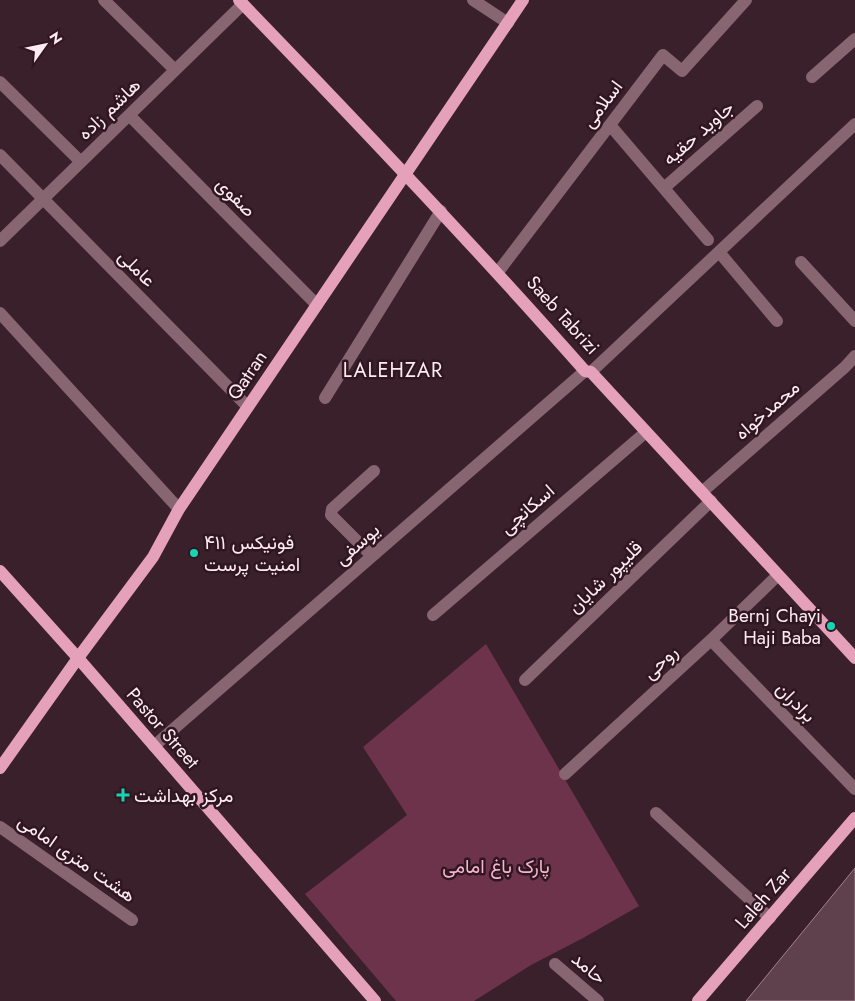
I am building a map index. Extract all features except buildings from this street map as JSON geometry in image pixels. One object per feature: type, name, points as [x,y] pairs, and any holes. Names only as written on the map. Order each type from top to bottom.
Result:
[{"type":"main road","name":"Qatran","points":[[0,768],[78,658],[154,557],[179,509],[523,0]]},
{"type":"main road","name":"Saeb Tabrizi","points":[[241,2],[441,210],[855,658]]},
{"type":"main road","name":"Pastor Street","points":[[0,571],[376,1001]]},
{"type":"main road","name":"Laleh Zar","points":[[698,1001],[855,818]]},
{"type":"street","points":[[104,0],[175,70]]},
{"type":"street","points":[[473,0],[508,23]]},
{"type":"street","name":"اسلامی","points":[[498,272],[663,54],[682,71],[746,0]]},
{"type":"street","name":"هاشم زاده","points":[[0,241],[175,70],[241,2]]},
{"type":"street","points":[[812,77],[855,39]]},
{"type":"street","points":[[0,82],[81,162]]},
{"type":"street","name":"جاوید حقیه","points":[[664,188],[757,106]]},
{"type":"street","name":"صفوی","points":[[129,115],[317,305]]},
{"type":"street","name":"یوسفی","points":[[154,746],[588,371],[855,124]]},
{"type":"street","points":[[610,125],[708,240]]},
{"type":"street","name":"عاملی","points":[[0,155],[248,407]]},
{"type":"street","points":[[325,398],[441,210]]},
{"type":"street","points":[[718,252],[777,320]]},
{"type":"street","points":[[801,262],[855,321]]},
{"type":"street","points":[[0,313],[179,509]]},
{"type":"street","name":"محمدخواه","points":[[707,496],[855,356]]},
{"type":"street","name":"اسکانچی","points":[[433,615],[646,432]]},
{"type":"street","points":[[372,556],[331,515],[332,509],[374,471]]},
{"type":"street","name":"قلیپور شایان","points":[[525,680],[707,496]]},
{"type":"street","name":"روحی","points":[[565,774],[778,576]]},
{"type":"street","name":"برادران","points":[[711,640],[855,790]]},
{"type":"street","points":[[656,813],[770,918]]},
{"type":"street","name":"هشت متری امامی","points":[[0,827],[132,920]]},
{"type":"street","name":"حامد","points":[[555,964],[598,1001]]},
{"type":"green space","name":"پارک باغ امامی","points":[[486,644],[639,906],[531,965],[474,1001],[396,1001],[305,894],[407,815],[363,747]]},
{"type":"place","name":"فونیکس ۴۱۱ امنیت پرست","points":[[194,553]]},
{"type":"place","name":"Bernj Chayi Haji Baba","points":[[831,626]]},
{"type":"place","name":"مرکز بهداشت","points":[[123,795]]},
{"type":"district","name":"LALEHZAR","points":[[393,370]]}]
